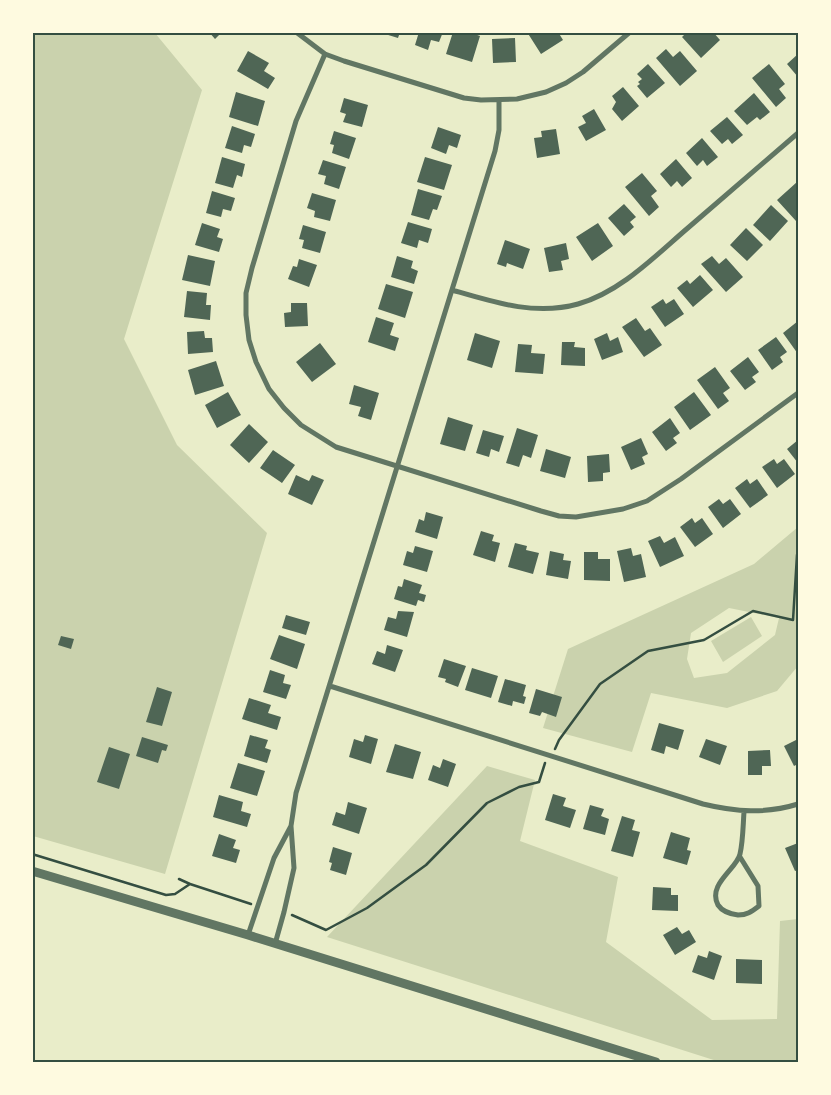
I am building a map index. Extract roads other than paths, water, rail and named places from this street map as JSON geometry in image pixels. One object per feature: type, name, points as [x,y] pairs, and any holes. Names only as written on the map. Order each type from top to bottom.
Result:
[{"type":"street","points":[[296,32],[325,54],[464,98],[499,100],[516,99],[540,93],[566,82],[583,72],[630,32]]},
{"type":"street","points":[[325,54],[296,121],[246,294],[249,340],[256,362],[269,389],[301,425],[336,447],[559,516],[576,517],[601,514],[647,501],[681,479],[798,393]]},
{"type":"street","points":[[274,945],[294,868],[291,826],[296,794],[495,151],[499,130],[499,100]]},
{"type":"street","points":[[452,290],[526,309],[553,308],[578,304],[605,292],[636,272],[798,133]]},
{"type":"street","points":[[330,686],[703,804],[744,812],[763,811],[798,804]]},
{"type":"street","points":[[740,857],[727,871],[717,887],[717,902],[722,910],[736,915],[748,914],[759,906],[758,886],[740,857],[744,812]]},
{"type":"street","points":[[248,935],[274,858],[291,826]]},
{"type":"street","points":[[32,871],[248,935],[274,945],[656,1062]]}]
